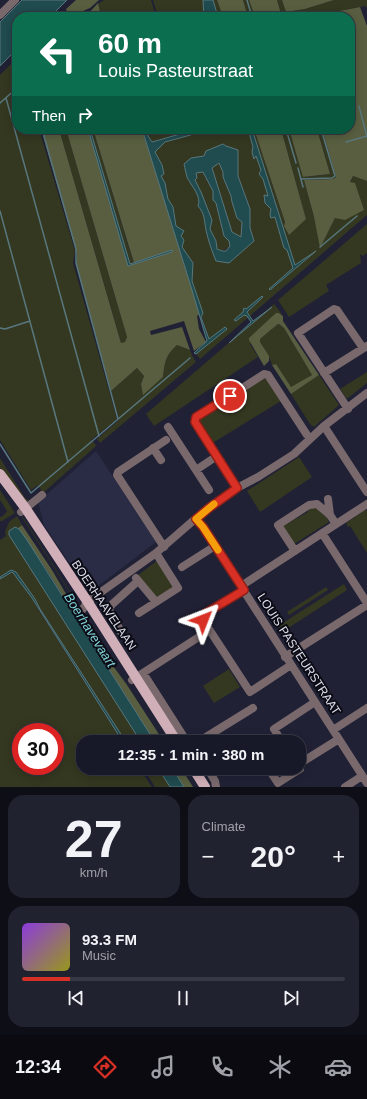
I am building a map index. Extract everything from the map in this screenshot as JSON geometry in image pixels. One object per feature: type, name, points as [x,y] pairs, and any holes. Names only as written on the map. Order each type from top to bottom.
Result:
[{"type":"main road","name":"BOERHAAVELAAN","points":[[3,478],[27,508],[87,606],[102,639],[137,677],[172,735]]},
{"type":"main road","name":"BOERHAAVELAAN","points":[[137,677],[167,735]]},
{"type":"main road","points":[[192,775],[199,787]]},
{"type":"main road","points":[[197,775],[205,787]]},
{"type":"street","points":[[0,15],[15,0]]},
{"type":"street","points":[[324,373],[365,347],[337,310],[334,309],[298,333],[324,373],[348,409]]},
{"type":"street","points":[[237,488],[195,422],[196,417],[264,374],[268,375],[310,438]]},
{"type":"street","points":[[87,606],[125,575],[164,547],[209,508],[237,488],[258,477],[294,454],[324,426],[367,393]]},
{"type":"street","points":[[324,426],[367,492]]},
{"type":"street","points":[[168,427],[209,490]]},
{"type":"street","points":[[164,547],[116,475],[118,472],[166,440]]},
{"type":"street","points":[[153,448],[161,460]]},
{"type":"street","points":[[196,470],[217,456]]},
{"type":"street","points":[[27,508],[42,496]]},
{"type":"street","points":[[328,499],[330,515]]},
{"type":"street","points":[[295,551],[278,525],[308,505],[317,504],[330,515],[336,524]]},
{"type":"street","points":[[291,665],[250,692],[203,620],[203,616],[295,551],[367,504]]},
{"type":"street","name":"LOUIS PASTEURSTRAAT","points":[[196,519],[203,527],[365,780]]},
{"type":"street","points":[[285,656],[367,604],[322,533]]},
{"type":"street","points":[[182,567],[215,546]]},
{"type":"street","points":[[139,613],[178,588],[156,553]]},
{"type":"street","points":[[131,572],[156,602]]},
{"type":"street","points":[[121,632],[108,608],[138,581]]},
{"type":"street","points":[[182,735],[137,677],[204,633]]},
{"type":"street","points":[[278,735],[274,729],[315,702]]},
{"type":"street","points":[[209,735],[253,708]]},
{"type":"street","points":[[333,730],[367,708]]},
{"type":"street","points":[[306,760],[338,739]]},
{"type":"street","points":[[211,775],[215,781],[216,787]]},
{"type":"street","points":[[273,775],[278,783],[291,775]]},
{"type":"street","points":[[345,787],[365,780]]},
{"type":"shaded area","points":[[22,0],[67,0],[55,12],[12,12],[12,54],[0,66],[0,22]]},
{"type":"shaded area","points":[[76,0],[99,0],[90,8],[81,12],[67,12],[66,9]]},
{"type":"shaded area","points":[[104,0],[151,0],[155,12],[100,12],[98,4]]},
{"type":"shaded area","points":[[153,0],[217,0],[221,12],[157,12]]},
{"type":"shaded area","points":[[203,0],[213,0],[217,12],[204,12]]},
{"type":"shaded area","points":[[217,0],[243,0],[247,12],[221,12]]},
{"type":"shaded area","points":[[243,0],[249,0],[253,12],[247,12]]},
{"type":"shaded area","points":[[249,0],[277,0],[281,12],[253,12]]},
{"type":"shaded area","points":[[277,0],[282,0],[286,12],[281,12]]},
{"type":"shaded area","points":[[282,0],[334,0],[305,9],[286,12]]},
{"type":"shaded area","points":[[334,0],[367,0],[367,9],[366,6],[338,12],[286,12],[305,9]]},
{"type":"shaded area","points":[[98,3],[100,12],[90,12]]},
{"type":"shaded area","points":[[360,7],[367,26],[367,181],[353,176],[350,182],[355,183],[364,210],[345,220],[335,218],[320,248],[314,217],[304,180],[333,179],[336,177],[323,134],[355,134],[355,12],[334,12]]},
{"type":"shaded area","points":[[12,63],[12,134],[40,134],[75,251],[73,263],[117,419],[91,440],[96,445],[95,447],[43,493],[38,485],[31,490],[0,440],[0,75]]},
{"type":"shaded area","points":[[42,134],[60,134],[121,343],[125,342],[127,337],[67,134],[91,134],[129,265],[134,263],[95,134],[144,134],[201,313],[197,316],[199,329],[206,342],[194,351],[184,321],[150,331],[151,335],[182,327],[190,350],[177,345],[166,360],[163,377],[143,395],[141,384],[144,376],[137,368],[111,391],[76,264],[77,254]]},
{"type":"shaded area","points":[[60,134],[67,134],[127,337],[125,342],[121,344]]},
{"type":"shaded area","points":[[89,134],[91,134],[130,264],[172,250],[172,252],[128,266]]},
{"type":"shaded area","points":[[91,134],[95,134],[134,264],[129,265]]},
{"type":"shaded area","points":[[144,134],[256,134],[285,222],[284,226],[306,219],[282,134],[291,134],[304,177],[330,174],[318,134],[323,134],[336,177],[333,179],[304,180],[316,225],[320,247],[335,218],[353,176],[367,181],[367,215],[200,359],[196,354],[210,342]],"holes":[[[238,150],[238,176],[250,208],[250,228],[254,241],[229,263],[225,262],[217,249],[227,249],[230,246],[229,241],[224,236],[216,203],[213,200],[213,191],[203,172],[198,157]]]},
{"type":"shaded area","points":[[144,134],[147,134],[152,142],[180,134],[194,134],[165,142],[155,152],[162,165],[164,174],[161,176],[165,183],[168,199],[173,207],[176,226],[184,231],[181,236],[184,240],[182,247],[193,263],[192,281],[203,313],[201,317],[209,339],[225,327],[227,329],[196,354],[194,353],[207,341]]},
{"type":"shaded area","points":[[249,134],[254,134],[295,265],[316,251],[270,290],[269,289],[293,268],[287,250],[284,248],[275,217],[271,218],[271,209],[265,203],[264,195],[268,196],[263,179],[259,174],[261,170],[256,156],[254,159],[252,152],[253,147]]},
{"type":"shaded area","points":[[256,134],[282,134],[306,219],[289,235],[284,226],[285,222]]},
{"type":"shaded area","points":[[290,134],[318,134],[330,174],[303,177]]},
{"type":"shaded area","points":[[223,144],[238,150],[238,176],[250,209],[250,228],[254,241],[229,263],[216,261],[208,238],[203,214],[198,206],[199,199],[187,177],[184,166],[184,164],[191,158],[204,156],[206,151]],"holes":[[[219,163],[237,218],[242,222],[241,237],[232,232],[212,168]],[[203,172],[213,191],[213,200],[216,203],[224,236],[229,241],[230,246],[226,251],[217,249],[216,241],[210,229],[212,220],[195,180],[197,178],[196,173]]]},
{"type":"shaded area","points":[[219,163],[237,218],[242,222],[241,238],[232,232],[211,168]]},
{"type":"shaded area","points":[[367,224],[367,253],[363,256],[360,254],[361,263],[326,285],[329,291],[289,317],[278,300]]},
{"type":"shaded area","points":[[262,296],[263,297],[247,312],[253,321],[272,307],[229,343],[251,322],[247,316],[244,315],[236,321],[234,320],[243,312],[244,308],[246,309]]},
{"type":"shaded area","points":[[274,304],[282,314],[279,313],[250,344],[258,357],[154,426],[146,414]]},
{"type":"shaded area","points":[[276,313],[283,316],[283,321],[319,375],[291,394],[272,365],[276,364],[291,387],[312,375],[284,328],[278,324],[260,339],[260,342],[269,356],[269,361],[264,366],[249,340],[249,338]]},
{"type":"shaded area","points":[[278,324],[284,328],[312,375],[293,388],[290,386],[276,364],[272,365],[260,342],[260,339]]},
{"type":"shaded area","points":[[177,345],[190,350],[196,362],[100,443],[97,439],[119,420],[111,391],[137,368],[144,376],[141,384],[143,394],[163,377],[166,360]]},
{"type":"shaded area","points":[[367,372],[367,383],[346,398],[340,389]]},
{"type":"shaded area","points":[[319,375],[339,405],[314,427],[310,424],[291,394]]},
{"type":"shaded area","points":[[264,378],[267,379],[281,401],[211,444],[198,424],[199,418]]},
{"type":"shaded area","points":[[96,451],[156,542],[93,590],[87,589],[44,525],[38,502]]},
{"type":"shaded area","points":[[299,457],[312,477],[260,512],[247,491]]},
{"type":"shaded area","points":[[0,458],[25,498],[31,502],[24,504],[0,468]]},
{"type":"shaded area","points":[[0,490],[15,513],[2,521],[0,521],[0,517],[7,511],[0,500]]},
{"type":"shaded area","points":[[307,507],[316,507],[326,516],[329,522],[294,544],[283,526],[308,512]]},
{"type":"shaded area","points":[[365,510],[367,511],[367,553],[350,526],[348,527],[346,523]]},
{"type":"shaded area","points":[[17,516],[22,525],[9,531],[9,535],[137,735],[121,735],[16,572],[11,570],[0,577],[0,540],[6,536],[5,532],[9,522]]},
{"type":"shaded area","points":[[22,517],[23,517],[74,599]]},
{"type":"shaded area","points":[[22,525],[52,570],[89,633],[127,685],[159,735],[151,735],[46,569],[18,528]]},
{"type":"shaded area","points":[[15,527],[19,529],[27,540],[151,735],[137,735],[9,535],[9,531]]},
{"type":"shaded area","points":[[158,560],[174,588],[158,599],[137,576]]},
{"type":"shaded area","points":[[11,570],[16,572],[35,599],[121,735],[119,735],[32,598],[14,574],[12,572],[0,579],[0,577]]},
{"type":"shaded area","points":[[13,572],[32,598],[119,735],[76,735],[76,775],[144,775],[152,787],[0,787],[0,579]]},
{"type":"shaded area","points":[[344,584],[347,590],[282,632],[278,626]]},
{"type":"shaded area","points":[[326,587],[328,590],[289,615],[287,612]]},
{"type":"shaded area","points":[[229,669],[240,687],[214,703],[203,686]]},
{"type":"shaded area","points":[[147,775],[162,775],[170,787],[155,787]]},
{"type":"shaded area","points":[[162,775],[176,775],[184,787],[170,787]]},
{"type":"shaded area","points":[[176,775],[185,775],[193,787],[184,787]]},
{"type":"waterway","points":[[247,0],[251,12]]},
{"type":"waterway","points":[[0,103],[12,92]]},
{"type":"waterway","points":[[6,98],[12,120]]},
{"type":"waterway","points":[[359,106],[367,137]]},
{"type":"waterway","points":[[16,134],[99,436]]},
{"type":"waterway","points":[[43,134],[76,249],[76,263],[118,419]]},
{"type":"waterway","points":[[287,134],[296,163]]},
{"type":"waterway","points":[[301,179],[332,178],[335,176],[322,134]]},
{"type":"waterway","points":[[346,142],[367,136]]},
{"type":"waterway","points":[[298,168],[303,187]]},
{"type":"waterway","points":[[0,211],[68,462]]},
{"type":"waterway","points":[[320,247],[357,216]]},
{"type":"waterway","points":[[0,328],[5,329],[30,321]]},
{"type":"waterway","points":[[0,444],[31,493],[190,358]]},
{"type":"slow traffic","points":[[214,504],[202,512],[196,519],[218,550]]},
{"type":"route","points":[[203,620],[203,616],[206,613],[244,590],[203,527],[196,519],[202,512],[237,488],[195,422],[196,417],[230,396]]},
{"type":"water label","name":"Boerhavevaart","points":[[90,630]]}]
